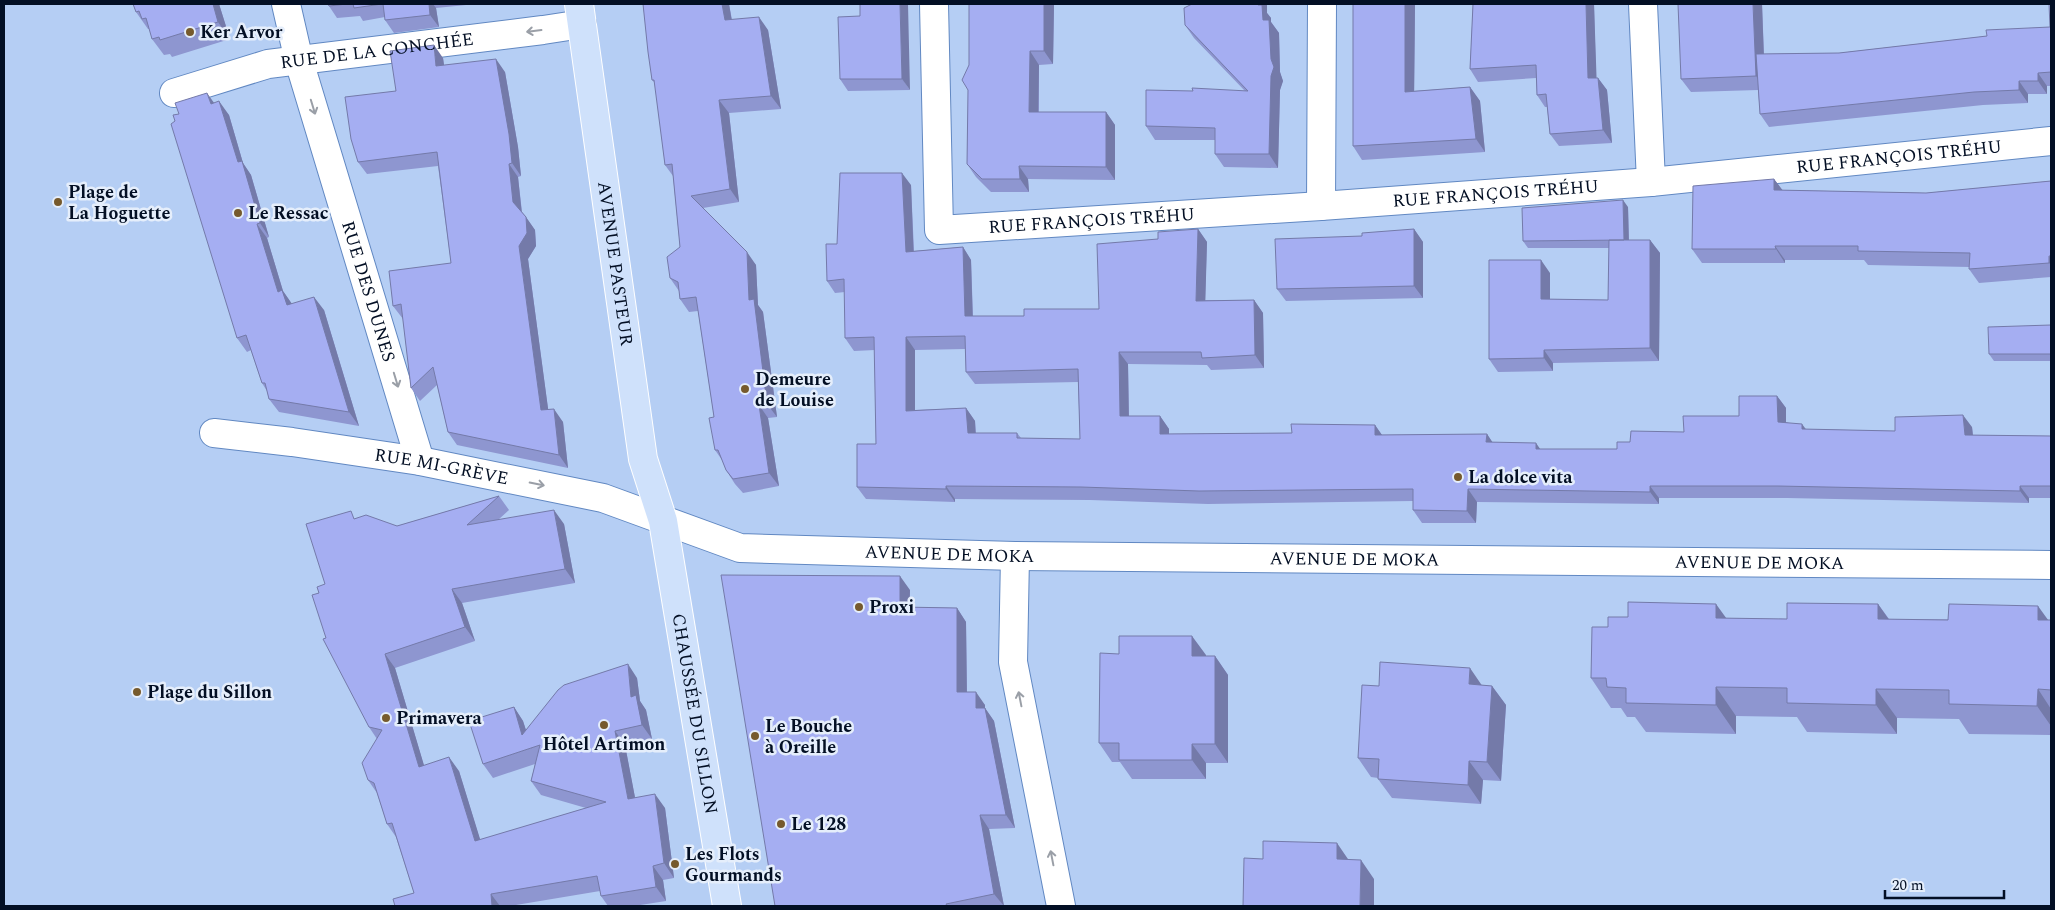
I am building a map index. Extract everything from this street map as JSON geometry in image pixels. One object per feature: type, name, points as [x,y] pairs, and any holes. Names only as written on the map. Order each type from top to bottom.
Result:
[{"type":"main road","name":"AVENUE PASTEUR","points":[[581,14],[643,459],[663,521]]},
{"type":"main road","name":"CHAUSSÉE DU SILLON","points":[[663,521],[727,906]]},
{"type":"street","name":"RUE DES DUNES","points":[[286,4],[299,61],[420,461]]},
{"type":"street","name":"RUE FRANÇOIS TRÉHU","points":[[934,4],[939,230],[1321,206],[1651,182],[2051,141]]},
{"type":"street","points":[[1321,206],[1322,4]]},
{"type":"street","points":[[1644,4],[1651,182]]},
{"type":"street","name":"RUE DE LA CONCHÉE","points":[[174,93],[268,64],[542,30],[581,14]]},
{"type":"street","name":"RUE MI-GRÈVE","points":[[214,433],[292,442],[420,461],[603,498],[663,521]]},
{"type":"street","name":"AVENUE DE MOKA","points":[[663,521],[740,548],[1015,556],[2051,565]]},
{"type":"street","points":[[1015,556],[1013,662],[1062,906]]},
{"type":"building","points":[[133,4],[213,4],[218,22],[160,40],[159,37],[152,39],[146,18],[142,19],[139,11],[136,12]]},
{"type":"building","points":[[328,4],[347,4],[329,6]]},
{"type":"building","points":[[353,4],[382,4],[354,8]]},
{"type":"building","points":[[383,4],[429,4],[430,15],[385,20]]},
{"type":"building","points":[[643,4],[722,4],[725,20],[759,17],[771,96],[719,100],[730,189],[691,196],[747,252],[749,300],[754,299],[767,404],[759,405],[769,473],[733,479],[726,470],[718,450],[715,450],[709,418],[714,417],[696,297],[680,299],[678,282],[670,278],[667,257],[680,247],[672,164],[665,165],[654,80],[652,80],[648,52]]},
{"type":"building","points":[[860,4],[900,4],[902,79],[840,79],[838,17],[860,16]]},
{"type":"building","points":[[969,4],[1044,4],[1044,51],[1030,51],[1029,112],[1106,112],[1106,167],[1019,166],[1020,179],[982,179],[967,164],[968,90],[962,80],[969,65]]},
{"type":"building","points":[[1192,4],[1262,5],[1263,20],[1269,20],[1271,59],[1274,67],[1271,76],[1269,154],[1215,154],[1215,128],[1146,126],[1146,90],[1193,91],[1192,88],[1248,91],[1185,25],[1184,8]]},
{"type":"building","points":[[1353,4],[1405,4],[1405,92],[1470,87],[1476,139],[1353,146]]},
{"type":"building","points":[[1473,4],[1586,4],[1588,78],[1598,78],[1603,130],[1550,134],[1546,94],[1537,95],[1536,65],[1470,69]]},
{"type":"building","points":[[1678,4],[1753,4],[1756,76],[1681,79]]},
{"type":"building","points":[[2049,4],[2051,4],[2051,72],[2038,73],[2038,81],[2019,81],[2019,90],[1974,92],[1760,114],[1756,54],[1839,53],[1987,36],[1986,30],[2050,27]]},
{"type":"building","points":[[434,45],[436,66],[496,59],[509,134],[512,163],[509,164],[513,202],[526,217],[527,233],[519,246],[541,410],[554,409],[559,455],[448,432],[433,367],[411,388],[401,304],[393,306],[389,271],[451,263],[437,152],[358,162],[351,139],[345,97],[396,91],[390,51]]},
{"type":"building","points":[[207,93],[211,104],[219,101],[238,162],[242,161],[260,223],[257,224],[278,292],[282,290],[287,305],[314,297],[349,412],[269,399],[265,383],[262,383],[246,335],[237,338],[171,124],[175,121],[173,115],[179,114],[175,103]]},
{"type":"building","points":[[840,173],[902,173],[906,252],[963,247],[965,316],[1024,316],[1024,309],[1099,309],[1097,244],[1158,239],[1158,232],[1198,229],[1196,301],[1254,300],[1255,355],[1202,358],[1201,352],[1119,352],[1120,416],[1160,416],[1160,434],[1292,433],[1291,424],[1375,425],[1375,435],[1487,434],[1486,442],[1536,443],[1536,449],[1617,449],[1617,442],[1630,442],[1631,431],[1684,432],[1683,416],[1739,416],[1739,396],[1777,396],[1778,422],[1802,424],[1802,429],[1895,431],[1895,417],[1963,415],[1965,435],[2051,436],[2051,486],[2020,486],[2020,491],[1778,486],[1650,486],[1650,492],[1468,489],[1467,511],[1413,510],[1413,489],[1199,491],[1081,487],[946,486],[946,489],[857,487],[857,444],[876,444],[874,337],[845,338],[844,279],[827,281],[826,244],[837,244]],"holes":[[[965,336],[966,372],[1078,369],[1080,439],[1017,438],[1017,433],[968,433],[966,408],[906,411],[906,337]]]},
{"type":"building","points":[[1774,179],[1774,190],[1926,193],[2051,181],[2051,256],[2049,256],[2049,263],[1969,269],[1970,253],[1858,251],[1858,246],[1775,246],[1776,249],[1692,249],[1693,186]]},
{"type":"building","points":[[1623,200],[1624,240],[1523,241],[1522,208]]},
{"type":"building","points":[[1414,229],[1414,286],[1277,289],[1275,239],[1362,236],[1362,233]]},
{"type":"building","points":[[1609,240],[1650,240],[1650,348],[1544,350],[1544,358],[1489,359],[1489,260],[1541,260],[1541,299],[1608,300]]},
{"type":"building","points":[[2051,325],[2051,354],[1989,354],[1988,327]]},
{"type":"building","points":[[499,496],[467,525],[554,510],[565,569],[452,589],[465,627],[385,654],[419,767],[449,757],[475,841],[606,802],[531,781],[540,745],[483,764],[469,721],[514,707],[522,735],[564,685],[628,664],[631,697],[636,695],[642,725],[615,731],[628,799],[655,794],[664,863],[653,866],[656,887],[601,896],[597,876],[491,894],[492,906],[395,906],[393,899],[414,893],[392,823],[387,824],[374,783],[368,780],[362,763],[382,730],[369,727],[323,639],[326,638],[312,595],[319,593],[317,587],[325,584],[306,524],[351,511],[354,519],[366,515],[397,526]]},
{"type":"building","points":[[721,575],[900,576],[900,607],[957,608],[957,692],[976,692],[976,708],[985,708],[1006,815],[980,815],[994,894],[946,904],[947,906],[775,906]]},
{"type":"building","points":[[1628,602],[1716,604],[1716,618],[1787,619],[1787,603],[1878,604],[1878,619],[1948,620],[1949,604],[2038,606],[2038,620],[2051,620],[2051,690],[2038,689],[2037,706],[1949,704],[1949,690],[1876,689],[1876,705],[1787,703],[1787,688],[1716,687],[1716,705],[1626,703],[1626,688],[1607,687],[1606,678],[1591,678],[1592,627],[1608,627],[1608,617],[1628,617]]},
{"type":"building","points":[[1119,636],[1192,636],[1192,656],[1215,656],[1215,744],[1192,744],[1192,760],[1119,760],[1119,743],[1099,743],[1100,653],[1119,654]]},
{"type":"building","points":[[1380,662],[1470,668],[1469,684],[1492,686],[1487,762],[1469,761],[1468,785],[1378,779],[1379,759],[1358,758],[1362,685],[1379,686]]},
{"type":"building","points":[[1263,841],[1337,843],[1337,859],[1361,860],[1360,906],[1243,906],[1244,858],[1263,859]]},
{"type":"place","name":"Ker Arvor","points":[[190,32]]},
{"type":"place","name":"Plage de La Hoguette","points":[[58,202]]},
{"type":"place","name":"Le Ressac","points":[[238,213]]},
{"type":"place","name":"Demeure de Louise","points":[[745,389]]},
{"type":"place","name":"La dolce vita","points":[[1458,477]]},
{"type":"place","name":"Proxi","points":[[859,607]]},
{"type":"place","name":"Plage du Sillon","points":[[137,692]]},
{"type":"place","name":"Primavera","points":[[386,718]]},
{"type":"place","name":"Hôtel Artimon","points":[[604,725]]},
{"type":"place","name":"Le Bouche à Oreille","points":[[755,736]]},
{"type":"place","name":"Le 128","points":[[781,824]]},
{"type":"place","name":"Les Flots Gourmands","points":[[675,864]]}]
